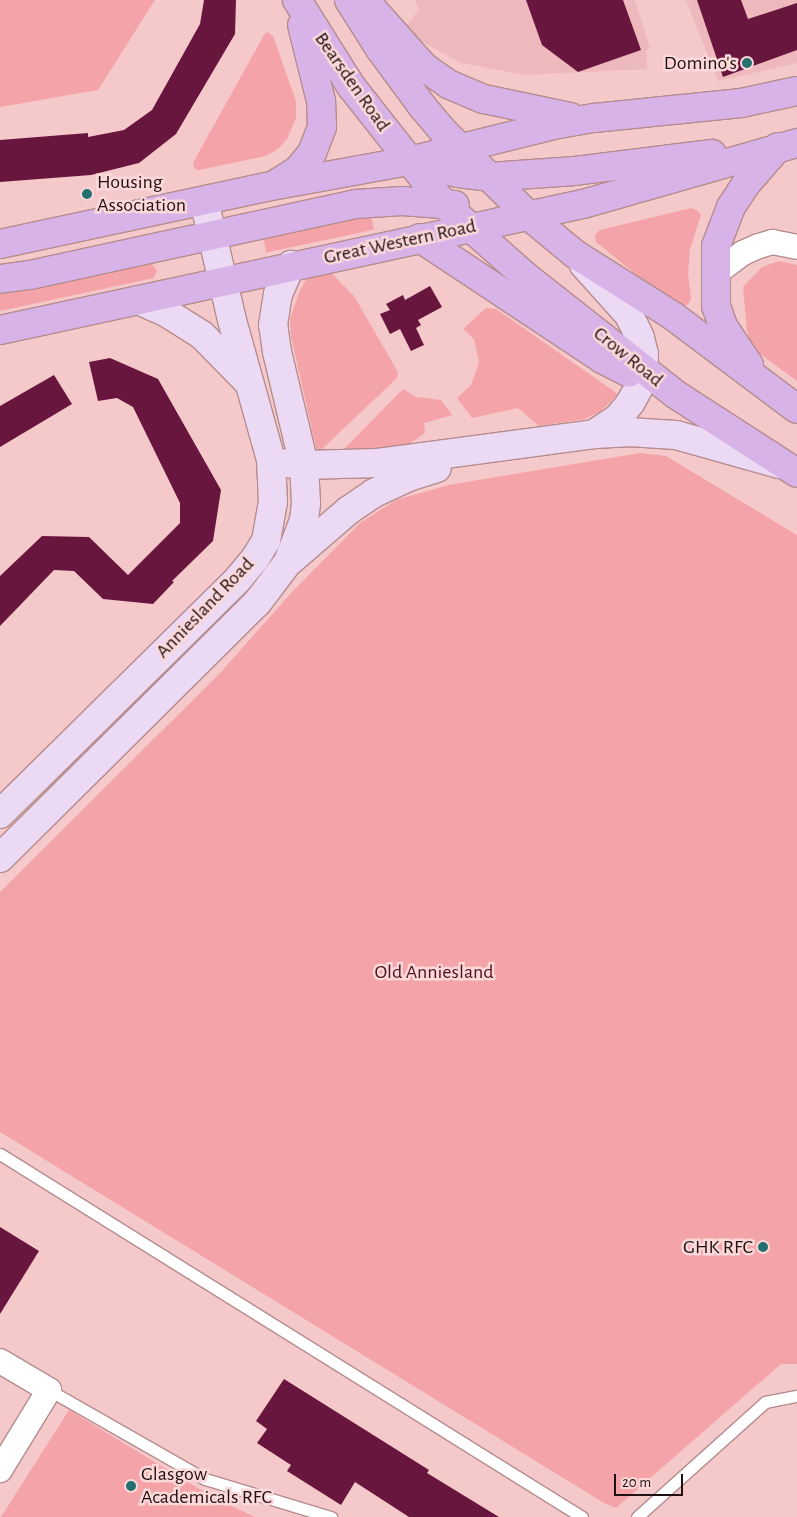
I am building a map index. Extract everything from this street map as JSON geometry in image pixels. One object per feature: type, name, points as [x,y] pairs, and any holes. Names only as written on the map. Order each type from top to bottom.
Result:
[{"type":"main road","name":"Bearsden Road","points":[[297,0],[351,86],[443,203]]},
{"type":"main road","points":[[266,187],[298,170],[312,153],[322,127],[321,101],[297,0]]},
{"type":"main road","name":"Bearsden Road","points":[[349,0],[380,49],[422,106],[462,150],[529,216]]},
{"type":"main road","points":[[364,0],[418,61],[434,76],[448,84],[484,99],[531,110],[571,117],[594,118]]},
{"type":"main road","points":[[0,244],[266,187],[462,150],[514,134],[594,118],[698,108],[797,92]]},
{"type":"main road","points":[[409,161],[452,172],[489,177],[575,171],[788,145]]},
{"type":"main road","points":[[763,385],[723,326],[716,306],[714,274],[716,246],[731,207],[746,184],[788,145]]},
{"type":"main road","name":"Great Western Road","points":[[0,330],[291,265],[529,216],[643,188],[788,145]]},
{"type":"main road","points":[[0,279],[30,275],[356,204],[402,201],[443,203],[529,216],[575,254],[673,316],[797,409]]},
{"type":"main road","name":"Crow Road","points":[[443,203],[524,275],[644,374],[791,469]]},
{"type":"main road","points":[[420,238],[602,358],[644,374]]},
{"type":"street","name":"Anniesland Road","points":[[0,814],[255,559],[270,529],[273,502],[271,460],[223,281],[204,200]]},
{"type":"street","points":[[714,274],[742,253],[759,246],[772,242],[797,247]]},
{"type":"street","points":[[575,254],[629,314],[640,338],[644,374],[631,402],[618,418],[594,434]]},
{"type":"street","name":"Anniesland Road","points":[[288,562],[304,520],[306,503],[304,465],[274,338],[274,314],[278,294],[291,265]]},
{"type":"street","points":[[138,300],[167,313],[202,335],[250,384]]},
{"type":"street","points":[[271,460],[304,465],[378,463],[594,434],[629,432],[676,436],[791,469]]},
{"type":"street","name":"Anniesland Road","points":[[0,858],[257,603],[288,562],[349,510],[374,493],[408,476],[505,447]]},
{"type":"street","points":[[0,1361],[50,1390],[0,1470]]},
{"type":"lane","points":[[0,1154],[582,1517]]},
{"type":"lane","points":[[50,1390],[205,1479],[330,1517]]},
{"type":"lane","points":[[637,1517],[765,1402],[795,1399]]},
{"type":"shaded area","points":[[415,0],[635,0],[650,48],[646,51],[647,69],[526,75],[461,63],[403,31],[419,9]]},
{"type":"shaded area","points":[[686,0],[797,0],[797,63],[718,81]]},
{"type":"green space","points":[[0,0],[155,0],[98,90],[0,107]]},
{"type":"green space","points":[[267,32],[273,36],[296,101],[296,118],[287,139],[278,149],[266,156],[199,170],[195,169],[193,166],[194,161]]},
{"type":"green space","points":[[691,208],[697,210],[701,215],[690,249],[688,273],[691,298],[684,307],[676,307],[596,242],[595,235],[600,230]]},
{"type":"green space","points":[[371,216],[374,230],[266,253],[263,239]]},
{"type":"green space","points":[[779,261],[797,265],[797,381],[753,349],[747,331],[743,287],[762,267]]},
{"type":"green space","points":[[152,264],[157,271],[154,278],[0,311],[0,294]]},
{"type":"green space","points":[[317,274],[332,274],[354,296],[398,372],[397,378],[321,450],[316,448],[291,336],[290,319],[300,290],[307,278]]},
{"type":"green space","points":[[486,308],[496,309],[618,394],[601,411],[585,419],[539,426],[518,408],[472,418],[457,398],[471,385],[479,362],[474,339],[463,329]]},
{"type":"green space","points":[[403,389],[416,397],[441,400],[452,415],[424,423],[425,433],[408,445],[392,449],[344,453],[345,448]]},
{"type":"green space","name":"Old Anniesland","points":[[640,453],[666,456],[797,535],[797,1364],[781,1364],[616,1508],[604,1503],[0,1132],[0,892],[220,673],[293,591],[360,523],[396,500],[449,485]]},
{"type":"green space","points":[[69,1410],[214,1498],[255,1517],[1,1517]]},
{"type":"building","points":[[204,0],[236,0],[235,34],[176,134],[139,163],[91,175],[0,182],[0,140],[88,133],[88,137],[124,130],[152,110],[200,24]]},
{"type":"building","points":[[526,0],[623,0],[641,50],[578,72],[542,45]]},
{"type":"building","points":[[697,0],[741,0],[748,19],[797,3],[797,50],[723,77]]},
{"type":"building","points":[[430,286],[442,307],[418,320],[421,325],[416,328],[424,345],[411,351],[400,329],[390,334],[380,314],[390,310],[386,304],[403,295],[405,300]]},
{"type":"building","points":[[110,358],[158,379],[221,490],[213,541],[172,581],[174,582],[153,604],[103,599],[74,571],[54,570],[0,626],[0,576],[42,536],[89,537],[128,575],[180,523],[180,503],[133,407],[117,398],[98,401],[89,362]]},
{"type":"building","points":[[54,375],[72,404],[0,447],[0,406]]},
{"type":"building","points":[[0,1227],[39,1251],[0,1314]]},
{"type":"building","points":[[284,1379],[429,1470],[427,1473],[499,1517],[409,1517],[355,1482],[341,1505],[287,1471],[291,1465],[257,1443],[267,1429],[256,1421]]},
{"type":"place","name":"Domino's","points":[[747,63]]},
{"type":"place","name":"Housing Association","points":[[87,194]]},
{"type":"place","name":"GHK RFC","points":[[763,1247]]},
{"type":"place","name":"Glasgow Academicals RFC","points":[[131,1486]]}]
